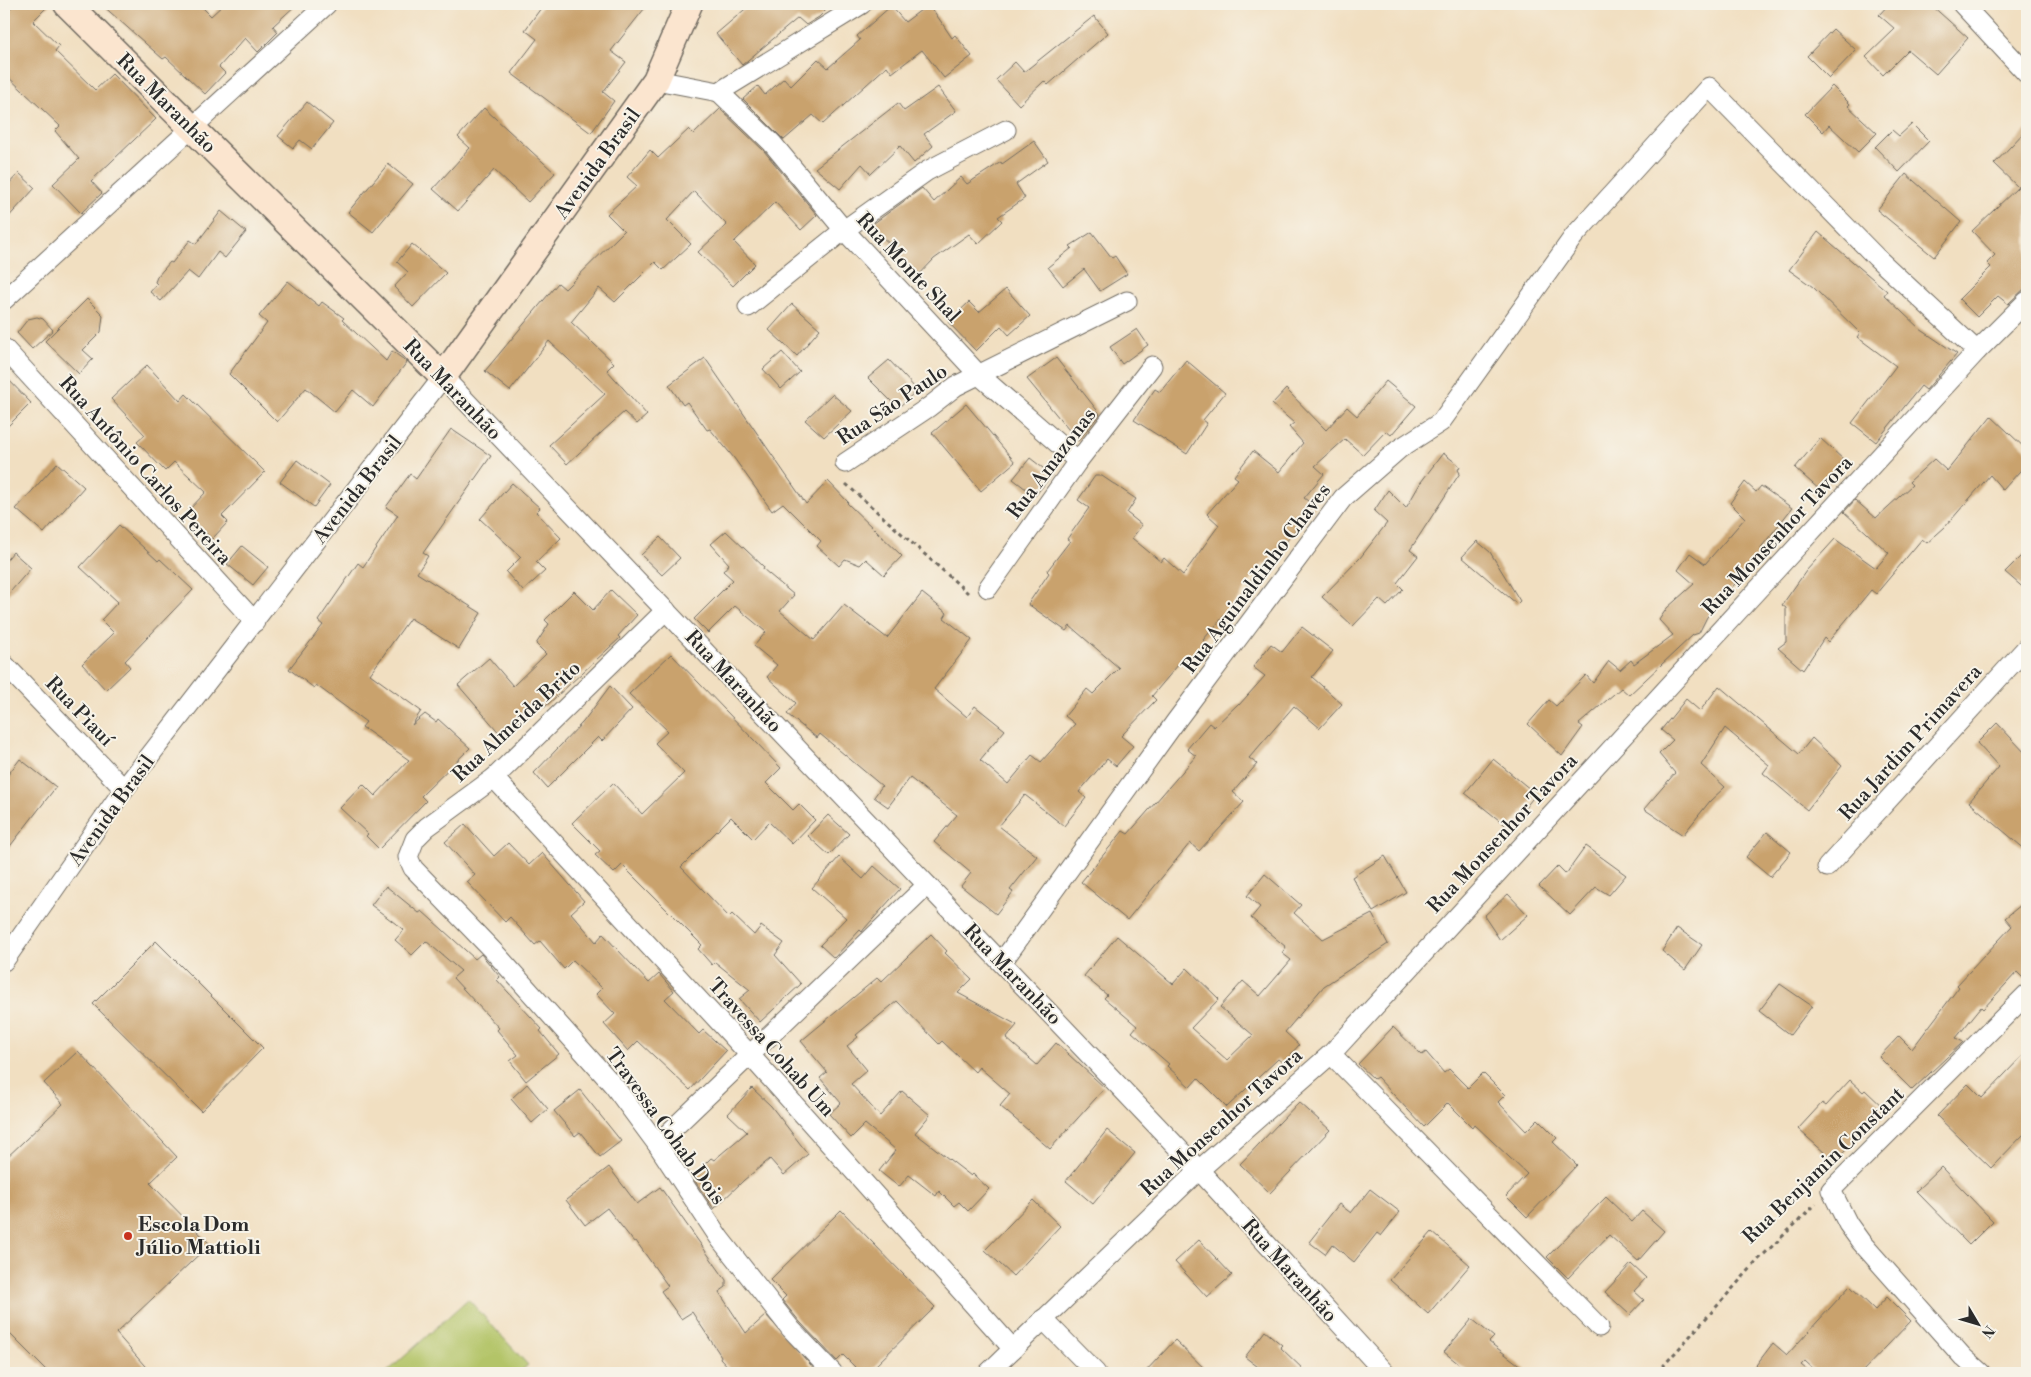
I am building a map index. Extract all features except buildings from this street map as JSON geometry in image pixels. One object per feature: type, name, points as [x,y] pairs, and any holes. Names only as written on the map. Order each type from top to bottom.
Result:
[{"type":"street","name":"Rua Maranhão","points":[[67,4],[443,377],[1199,1170],[1385,1373]]},
{"type":"street","points":[[4,300],[193,129],[326,4]]},
{"type":"street","name":"Avenida Brasil","points":[[4,960],[124,789],[443,377],[656,80],[689,4]]},
{"type":"street","points":[[656,80],[719,92],[862,4]]},
{"type":"street","points":[[1962,4],[2027,74]]},
{"type":"street","name":"Rua Aguinaldinho Chaves","points":[[1002,962],[1194,697],[1343,498],[1399,449],[1441,422],[1574,236],[1709,87],[1876,257],[1977,351]]},
{"type":"street","name":"Rua Monte Shal","points":[[719,92],[772,143],[844,230],[978,374],[1078,461]]},
{"type":"street","points":[[748,307],[844,230],[927,171],[1006,130]]},
{"type":"street","name":"Rua São Paulo","points":[[845,463],[929,407],[956,386],[1127,301]]},
{"type":"street","name":"Rua Monsenhor Tavora","points":[[988,1373],[1199,1170],[1330,1054],[1977,351],[2027,301]]},
{"type":"street","name":"Rua Antônio Carlos Pereira","points":[[4,348],[255,622]]},
{"type":"street","name":"Rua Amazonas","points":[[988,588],[1078,461],[1152,366]]},
{"type":"street","name":"Rua Almeida Brito","points":[[413,868],[408,857],[415,838],[427,827],[494,778],[666,610]]},
{"type":"street","name":"Rua Jardim Primavera","points":[[1827,866],[2027,647]]},
{"type":"street","name":"Rua Piauí","points":[[4,664],[124,789]]},
{"type":"street","name":"Travessa Cohab Um","points":[[494,778],[749,1054],[1012,1349]]},
{"type":"street","name":"Travessa Cohab Dois","points":[[413,868],[497,955],[614,1086],[657,1144],[720,1240],[791,1329],[833,1373]]},
{"type":"street","points":[[657,1144],[927,885]]},
{"type":"street","name":"Rua Benjamin Constant","points":[[1831,1190],[2027,994]]},
{"type":"street","points":[[1330,1054],[1599,1326]]},
{"type":"street","points":[[1831,1190],[1848,1224],[1862,1242],[1963,1357],[1981,1373]]},
{"type":"street","points":[[1043,1319],[1096,1373]]},
{"type":"path","name":"Rua São Paulo","points":[[845,463],[840,469],[839,474],[848,487],[966,592],[974,596],[981,594],[988,588]]},
{"type":"path","name":"Rua Benjamin Constant","points":[[1657,1373],[1759,1259],[1831,1190]]},
{"type":"green space","points":[[468,1299],[528,1365],[519,1373],[386,1373]]},
{"type":"place","name":"Escola Dom Júlio Mattioli","points":[[128,1236]]}]
